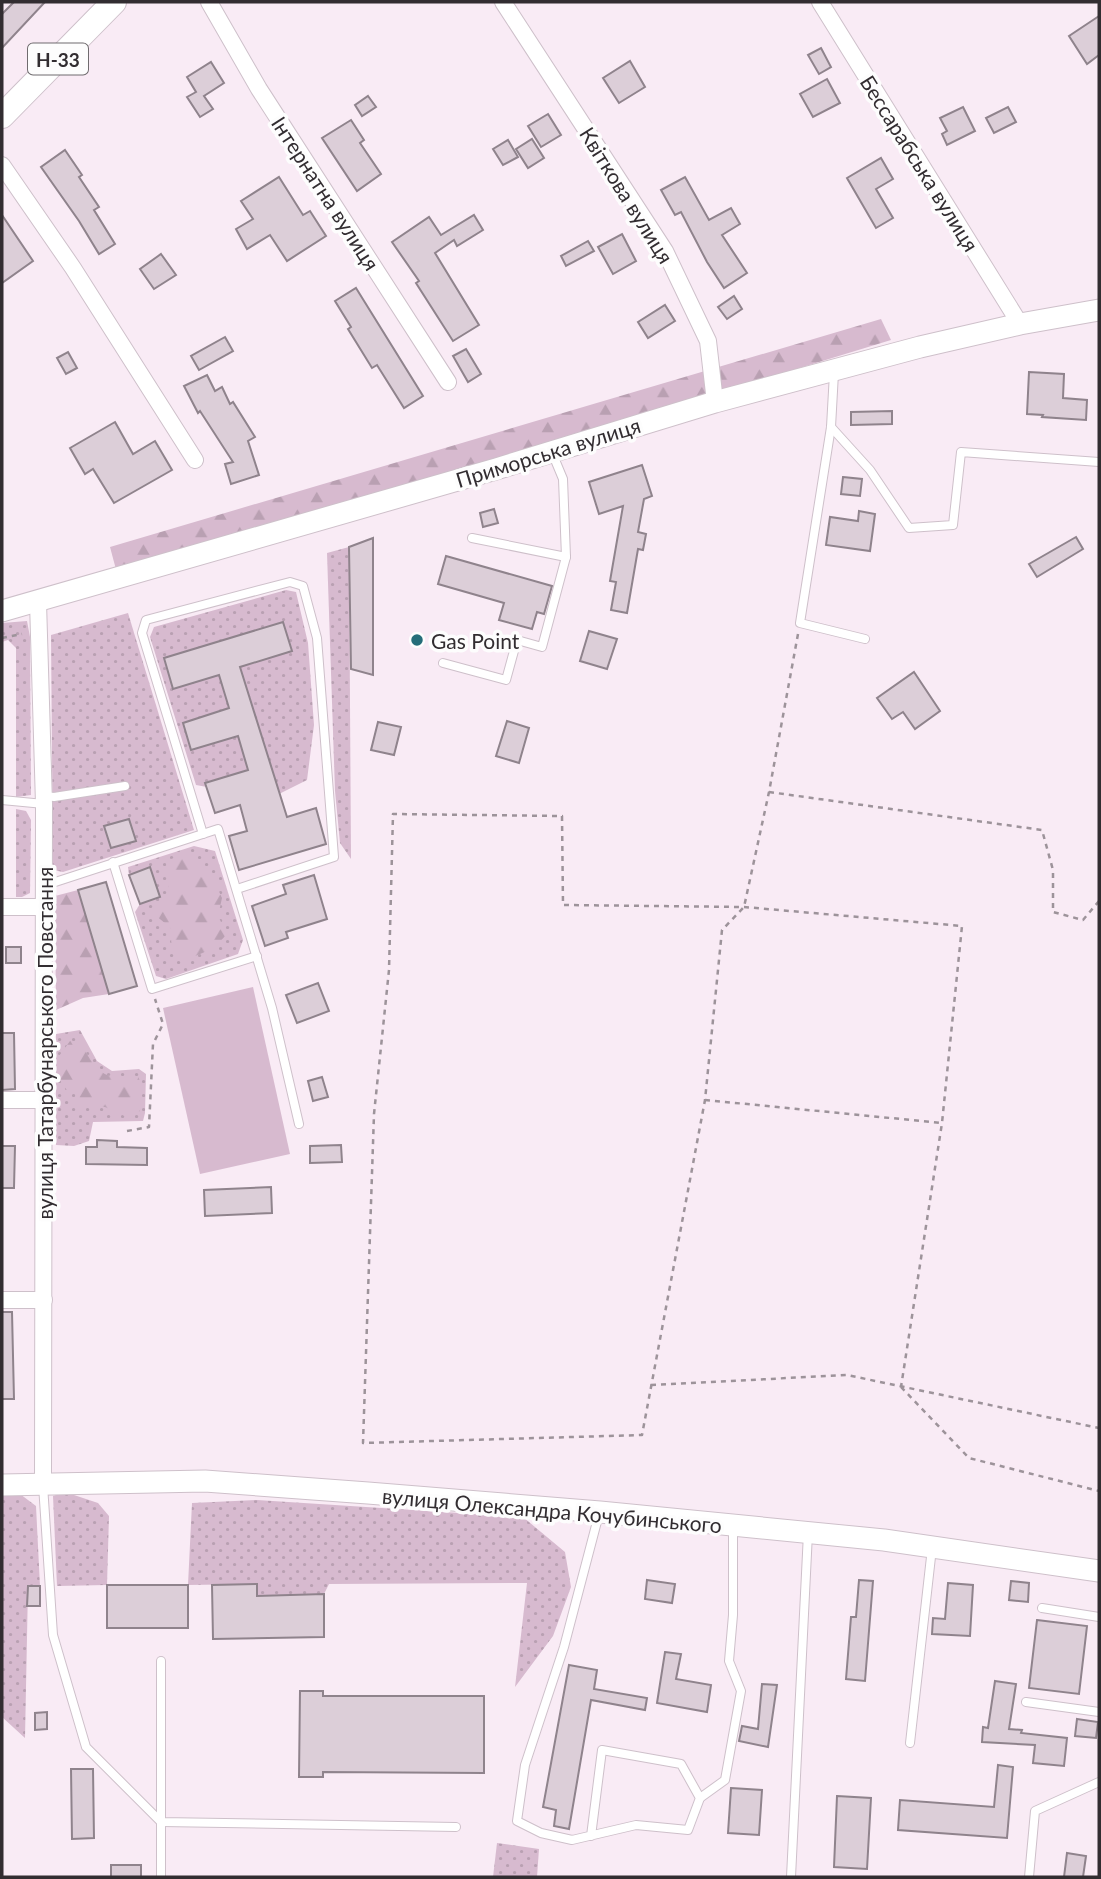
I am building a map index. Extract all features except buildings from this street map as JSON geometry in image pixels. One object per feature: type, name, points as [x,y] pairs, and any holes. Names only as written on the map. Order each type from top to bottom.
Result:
[{"type":"main road","name":"Н-33","points":[[2,116],[114,2]]},
{"type":"street","name":"Інтернатна вулиця","points":[[209,2],[259,89],[448,382]]},
{"type":"street","name":"Квіткова вулиця","points":[[503,2],[665,251],[708,341],[715,402]]},
{"type":"street","name":"Бессарабська вулиця","points":[[820,2],[1020,324]]},
{"type":"street","points":[[2,165],[73,268],[195,460]]},
{"type":"street","name":"Приморська вулиця","points":[[2,611],[552,452],[715,402],[1020,324],[1099,310]]},
{"type":"street","name":"вулиця Татарбунарського Повстання","points":[[38,602],[44,800],[43,1485]]},
{"type":"street","points":[[2,907],[43,906]]},
{"type":"street","points":[[2,1100],[43,1100]]},
{"type":"street","points":[[2,1300],[44,1300]]},
{"type":"street","name":"вулиця Олександра Кочубинського","points":[[2,1485],[205,1481],[600,1512],[932,1546],[1099,1571]]},
{"type":"lane","points":[[835,370],[831,427],[800,623],[865,639]]},
{"type":"lane","points":[[831,427],[870,470],[909,528],[953,525],[961,452],[1099,462]]},
{"type":"lane","points":[[443,663],[506,680],[517,640],[542,647],[566,557],[563,479],[552,452]]},
{"type":"lane","points":[[472,538],[566,557]]},
{"type":"lane","points":[[203,834],[142,633],[146,620],[290,582],[303,586],[317,638],[334,857],[237,889]]},
{"type":"lane","points":[[2,800],[44,800],[125,786]]},
{"type":"lane","points":[[43,886],[218,829],[272,1008],[299,1124]]},
{"type":"lane","points":[[113,862],[152,989],[257,956]]},
{"type":"lane","points":[[43,1485],[53,1635],[86,1747],[161,1822],[456,1827]]},
{"type":"lane","points":[[600,1512],[564,1647],[525,1765],[517,1821],[541,1833],[572,1840],[636,1825],[688,1830],[700,1798],[725,1780],[741,1691],[729,1661],[733,1615],[733,1526]]},
{"type":"lane","points":[[791,1877],[808,1533]]},
{"type":"lane","points":[[910,1743],[932,1546]]},
{"type":"lane","points":[[1042,1608],[1099,1617]]},
{"type":"lane","points":[[161,1661],[161,1877]]},
{"type":"lane","points":[[1026,1702],[1099,1712]]},
{"type":"lane","points":[[591,1836],[602,1750],[681,1764],[700,1798]]},
{"type":"lane","points":[[1029,1877],[1035,1811],[1099,1782]]},
{"type":"path","points":[[800,623],[769,792],[744,907],[722,930],[705,1100],[642,1435],[363,1443],[374,1114],[389,970],[393,814],[562,817],[563,905],[744,907],[962,926],[942,1124],[901,1387]]},
{"type":"path","points":[[2,638],[39,630]]},
{"type":"path","points":[[769,792],[1042,830],[1053,870],[1053,912],[1083,920],[1099,901]]},
{"type":"path","points":[[127,1131],[149,1127],[153,1044],[163,1024],[152,989]]},
{"type":"path","points":[[705,1100],[942,1124]]},
{"type":"path","points":[[651,1385],[847,1375],[1099,1428]]},
{"type":"path","points":[[901,1387],[969,1458],[1099,1491]]},
{"type":"green space","points":[[881,319],[891,340],[118,577],[110,547]]},
{"type":"green space","points":[[349,547],[351,859],[340,843],[335,791],[327,553]]},
{"type":"green space","points":[[286,590],[296,592],[308,643],[314,725],[307,780],[279,794],[240,667],[292,651],[283,622],[164,659],[173,688],[219,675],[229,708],[183,723],[191,749],[238,736],[248,770],[206,782],[207,787],[196,785],[150,637],[154,627]]},
{"type":"green space","points":[[128,613],[194,830],[63,872],[53,870],[51,635]]},
{"type":"green space","points":[[27,621],[30,637],[31,795],[16,797],[16,648],[8,640],[2,642],[2,623]]},
{"type":"green space","points":[[16,809],[26,811],[31,820],[30,893],[22,897],[16,897]]},
{"type":"green space","points":[[194,846],[215,851],[243,940],[238,954],[166,979],[156,976],[135,912],[140,904],[160,896],[150,868],[129,875],[128,867]]},
{"type":"green space","points":[[189,855],[208,868],[222,898],[218,916],[227,934],[214,948],[186,960],[172,950],[170,927],[151,912],[158,904],[170,899],[166,860]]},
{"type":"green space","points":[[78,890],[109,994],[83,998],[56,1010],[55,896]]},
{"type":"green space","points":[[253,987],[290,1154],[200,1174],[163,1008]]},
{"type":"green space","points":[[80,1030],[97,1061],[112,1071],[139,1069],[146,1074],[145,1113],[143,1121],[93,1122],[89,1141],[74,1146],[56,1145],[56,1034]]},
{"type":"green space","points":[[70,1041],[81,1042],[96,1067],[109,1076],[138,1076],[141,1084],[140,1111],[127,1117],[105,1107],[79,1104],[75,1094],[68,1092],[56,1074],[59,1056]]},
{"type":"green space","points":[[65,1492],[98,1503],[109,1516],[107,1585],[57,1586],[53,1496]]},
{"type":"green space","points":[[20,1494],[36,1506],[40,1586],[28,1587],[25,1738],[2,1717],[2,1495]]},
{"type":"green space","points":[[257,1500],[523,1517],[565,1552],[571,1587],[553,1636],[515,1687],[527,1583],[329,1584],[324,1594],[257,1596],[257,1584],[188,1585],[192,1503]]},
{"type":"green space","points":[[497,1843],[539,1849],[537,1877],[493,1877]]},
{"type":"place","name":"Gas Point","points":[[417,640]]}]
